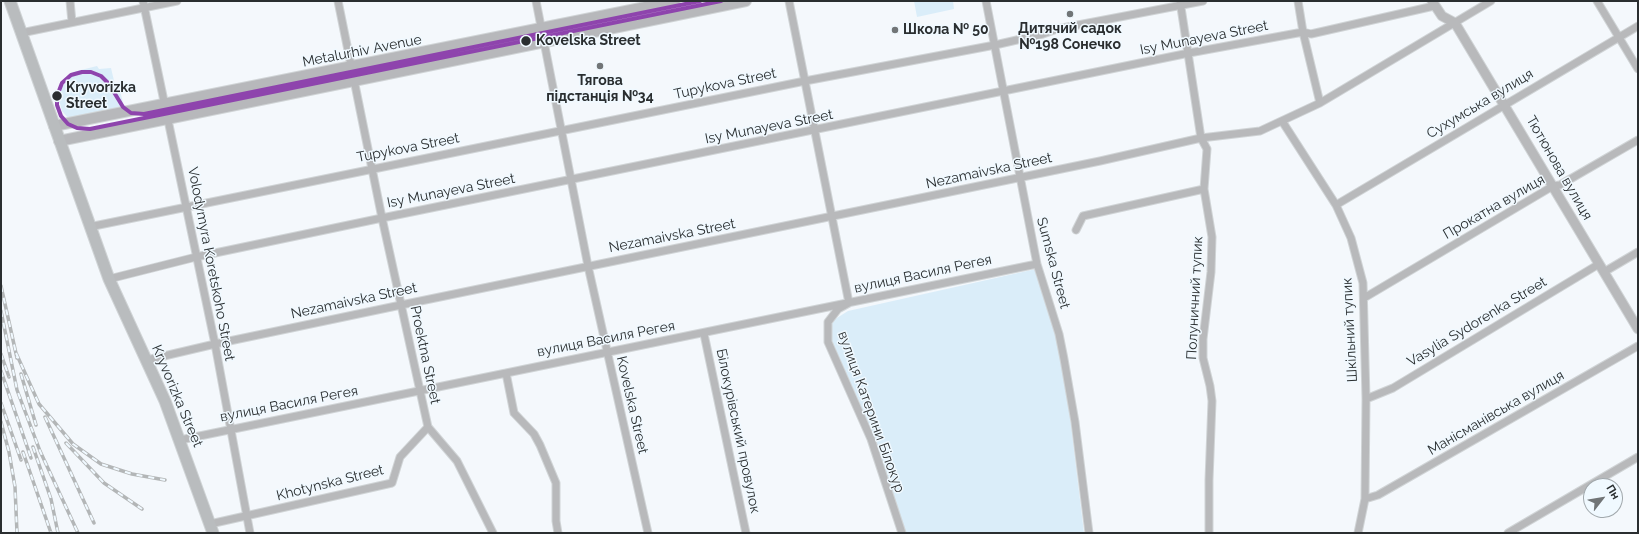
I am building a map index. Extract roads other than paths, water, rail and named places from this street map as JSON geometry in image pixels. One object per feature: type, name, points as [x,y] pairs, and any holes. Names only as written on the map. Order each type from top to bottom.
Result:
[{"type":"main road","name":"Kryvorizka Street","points":[[10,1],[89,227],[109,279],[147,360],[180,440],[212,529]]},
{"type":"main road","name":"Metalurhiv Avenue","points":[[54,126],[165,105],[675,1]]},
{"type":"main road","name":"Metalurhiv Avenue","points":[[59,141],[746,1]]},
{"type":"street","points":[[70,1],[72,22]]},
{"type":"street","points":[[21,33],[144,4],[177,1]]},
{"type":"street","name":"Proektna Street","points":[[338,1],[382,218],[428,427],[457,461],[493,533]]},
{"type":"street","name":"Kovelska Street","points":[[536,1],[606,352],[648,533]]},
{"type":"street","points":[[789,1],[849,303]]},
{"type":"street","name":"Sumska Street","points":[[986,1],[1005,92],[1037,264],[1059,334],[1064,359],[1075,422],[1089,533]]},
{"type":"street","name":"Tupykova Street","points":[[89,227],[805,81],[995,45],[1043,34],[1057,29],[1180,3],[1203,1]]},
{"type":"street","points":[[1298,1],[1303,32],[1320,103]]},
{"type":"street","name":"Nezamaivska Street","points":[[147,360],[215,344],[588,266],[1020,178],[1201,138],[1260,131],[1320,103],[1491,1]]},
{"type":"street","points":[[1597,1],[1638,69]]},
{"type":"street","name":"Полуничний тупик","points":[[1180,3],[1190,54],[1201,138],[1207,149],[1204,189],[1212,237],[1211,272],[1203,339],[1203,358],[1212,401],[1209,480],[1209,533]]},
{"type":"street","name":"Volodymyra Koretskoho Street","points":[[144,4],[215,344],[250,533]]},
{"type":"street","points":[[1433,4],[1442,16],[1455,23]]},
{"type":"street","name":"Isy Munayeva Street","points":[[109,279],[196,257],[382,218],[1190,54],[1303,32],[1311,34],[1433,4]]},
{"type":"street","name":"Тютюнова вулиця","points":[[1455,23],[1505,104],[1638,329]]},
{"type":"street","name":"Сухумська вулиця","points":[[1336,205],[1638,26]]},
{"type":"street","name":"Шкільний тупик","points":[[1282,121],[1336,205],[1351,238],[1363,283],[1366,399],[1365,499],[1358,533]]},
{"type":"street","name":"Прокатна вулиця","points":[[1364,298],[1553,186],[1560,185],[1638,140]]},
{"type":"street","points":[[1076,230],[1083,216],[1204,189]]},
{"type":"street","name":"Vasylia Sydorenka Street","points":[[1366,399],[1393,388],[1602,268],[1638,252]]},
{"type":"street","name":"вулиця Василя Регея","points":[[180,440],[606,352],[704,334],[1037,264]]},
{"type":"street","name":"вулиця Катерини Білокур","points":[[849,303],[838,309],[828,322],[828,342],[871,439],[902,533]]},
{"type":"street","name":"Білокурівський провулок","points":[[704,334],[746,533]]},
{"type":"street","name":"Манісманівська вулиця","points":[[1365,499],[1378,495],[1638,346]]},
{"type":"street","points":[[506,373],[514,413],[534,434],[556,483],[556,521],[558,533]]},
{"type":"street","name":"Khotynska Street","points":[[212,529],[246,516],[392,483],[400,458],[428,427]]},
{"type":"street","points":[[1508,533],[1638,457]]},
{"type":"railway","points":[[1,286],[17,358]]},
{"type":"railway","points":[[1,311],[17,390],[40,451],[78,533]]},
{"type":"railway","points":[[16,353],[39,404],[73,444],[101,464],[132,474],[165,480]]},
{"type":"railway","points":[[1,354],[9,377]]},
{"type":"railway","points":[[1,371],[31,458]]},
{"type":"railway","points":[[21,374],[36,425]]},
{"type":"railway","points":[[1,403],[21,460]]},
{"type":"railway","points":[[45,417],[94,523]]},
{"type":"railway","points":[[1,422],[9,452],[15,487],[17,533]]},
{"type":"railway","points":[[66,443],[104,483],[142,509]]},
{"type":"railway","points":[[33,447],[51,499],[58,533]]},
{"type":"railway","points":[[23,452],[51,533]]},
{"type":"place","name":"Дитячий садок №198 Сонечко","points":[[1070,14]]},
{"type":"place","name":"Школа № 50","points":[[895,30]]},
{"type":"place","name":"Kovelska Street","points":[[526,41]]},
{"type":"place","name":"Тягова пiдстанцiя №34","points":[[600,66]]},
{"type":"place","name":"Kryvorizka Street","points":[[57,96]]}]
